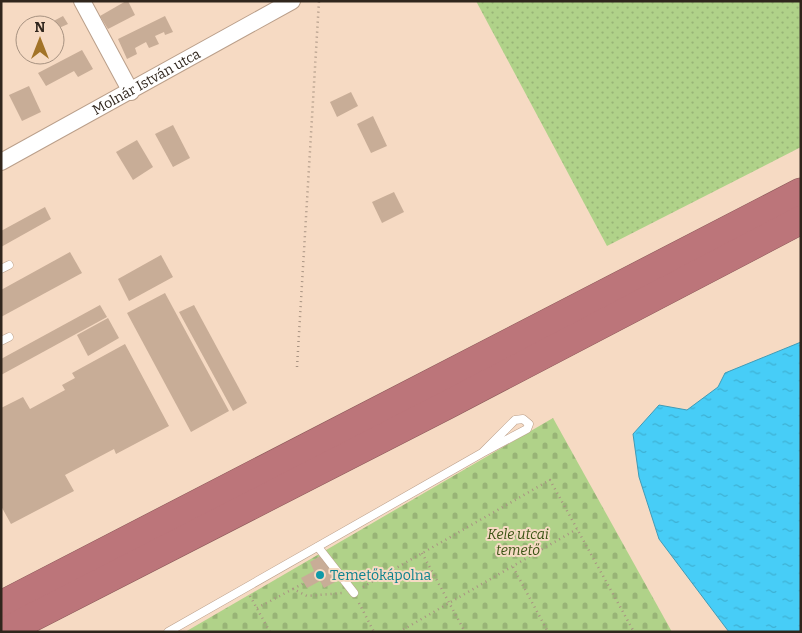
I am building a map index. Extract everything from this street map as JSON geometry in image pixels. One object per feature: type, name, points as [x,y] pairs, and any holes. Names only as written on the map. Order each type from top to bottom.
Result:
[{"type":"highway","points":[[1,605],[801,192]]},
{"type":"highway","points":[[4,632],[447,405],[801,220]]},
{"type":"street","points":[[82,1],[131,92]]},
{"type":"street","name":"Molnár István utca","points":[[1,162],[131,92],[292,1]]},
{"type":"lane","points":[[1,341],[9,337]]},
{"type":"lane","points":[[168,632],[482,453],[527,430],[528,424],[523,419],[515,420],[482,453]]},
{"type":"lane","points":[[318,547],[354,592]]},
{"type":"path","points":[[297,367],[319,1]]},
{"type":"path","points":[[293,589],[307,596],[354,592],[550,480],[634,632]]},
{"type":"path","points":[[399,632],[577,529]]},
{"type":"path","points":[[422,553],[465,632]]},
{"type":"path","points":[[513,567],[548,632]]},
{"type":"path","points":[[258,608],[304,583]]},
{"type":"path","points":[[246,588],[270,632]]},
{"type":"path","points":[[354,592],[374,632]]},
{"type":"green space","points":[[476,1],[801,1],[801,147],[607,246]]},
{"type":"green space","name":"Kele utcai temető","points":[[553,418],[672,632],[185,632]]},
{"type":"water","points":[[801,342],[801,630],[798,632],[729,632],[659,539],[639,477],[633,434],[659,405],[687,410],[718,387],[725,373]]},
{"type":"building","points":[[128,1],[135,15],[108,29],[100,16]]},
{"type":"building","points":[[165,16],[173,32],[165,35],[164,32],[155,36],[159,44],[149,48],[146,42],[135,48],[137,54],[127,59],[118,39]]},
{"type":"building","points":[[82,50],[93,69],[78,77],[74,71],[46,86],[38,73],[53,65],[65,65],[65,59]]},
{"type":"building","points":[[29,86],[41,112],[22,121],[9,95]]},
{"type":"building","points":[[351,92],[358,106],[337,117],[330,102]]},
{"type":"building","points":[[373,116],[387,146],[371,153],[357,124]]},
{"type":"building","points":[[173,125],[190,158],[173,167],[155,134]]},
{"type":"building","points":[[137,140],[153,167],[133,180],[116,152]]},
{"type":"building","points":[[394,192],[404,212],[382,223],[372,202]]},
{"type":"building","points":[[45,207],[51,219],[1,247],[1,231]]},
{"type":"building","points":[[70,252],[82,273],[1,317],[1,290]]},
{"type":"building","points":[[161,255],[173,277],[129,301],[118,279]]},
{"type":"building","points":[[165,293],[229,411],[191,432],[127,313]]},
{"type":"building","points":[[100,305],[107,317],[1,375],[1,359]]},
{"type":"building","points":[[194,305],[247,403],[233,411],[179,312]]},
{"type":"building","points":[[108,318],[119,338],[88,356],[77,335]]},
{"type":"building","points":[[125,344],[169,426],[116,454],[114,449],[65,475],[74,491],[11,524],[1,506],[1,408],[23,397],[30,409],[65,390],[62,385],[75,378],[72,373]]},
{"type":"building","name":"Temetőkápolna","points":[[322,555],[337,581],[324,588],[320,581],[307,588],[301,578],[314,571],[310,562]]},
{"type":"place","name":"Temetőkápolna","points":[[320,575]]}]
